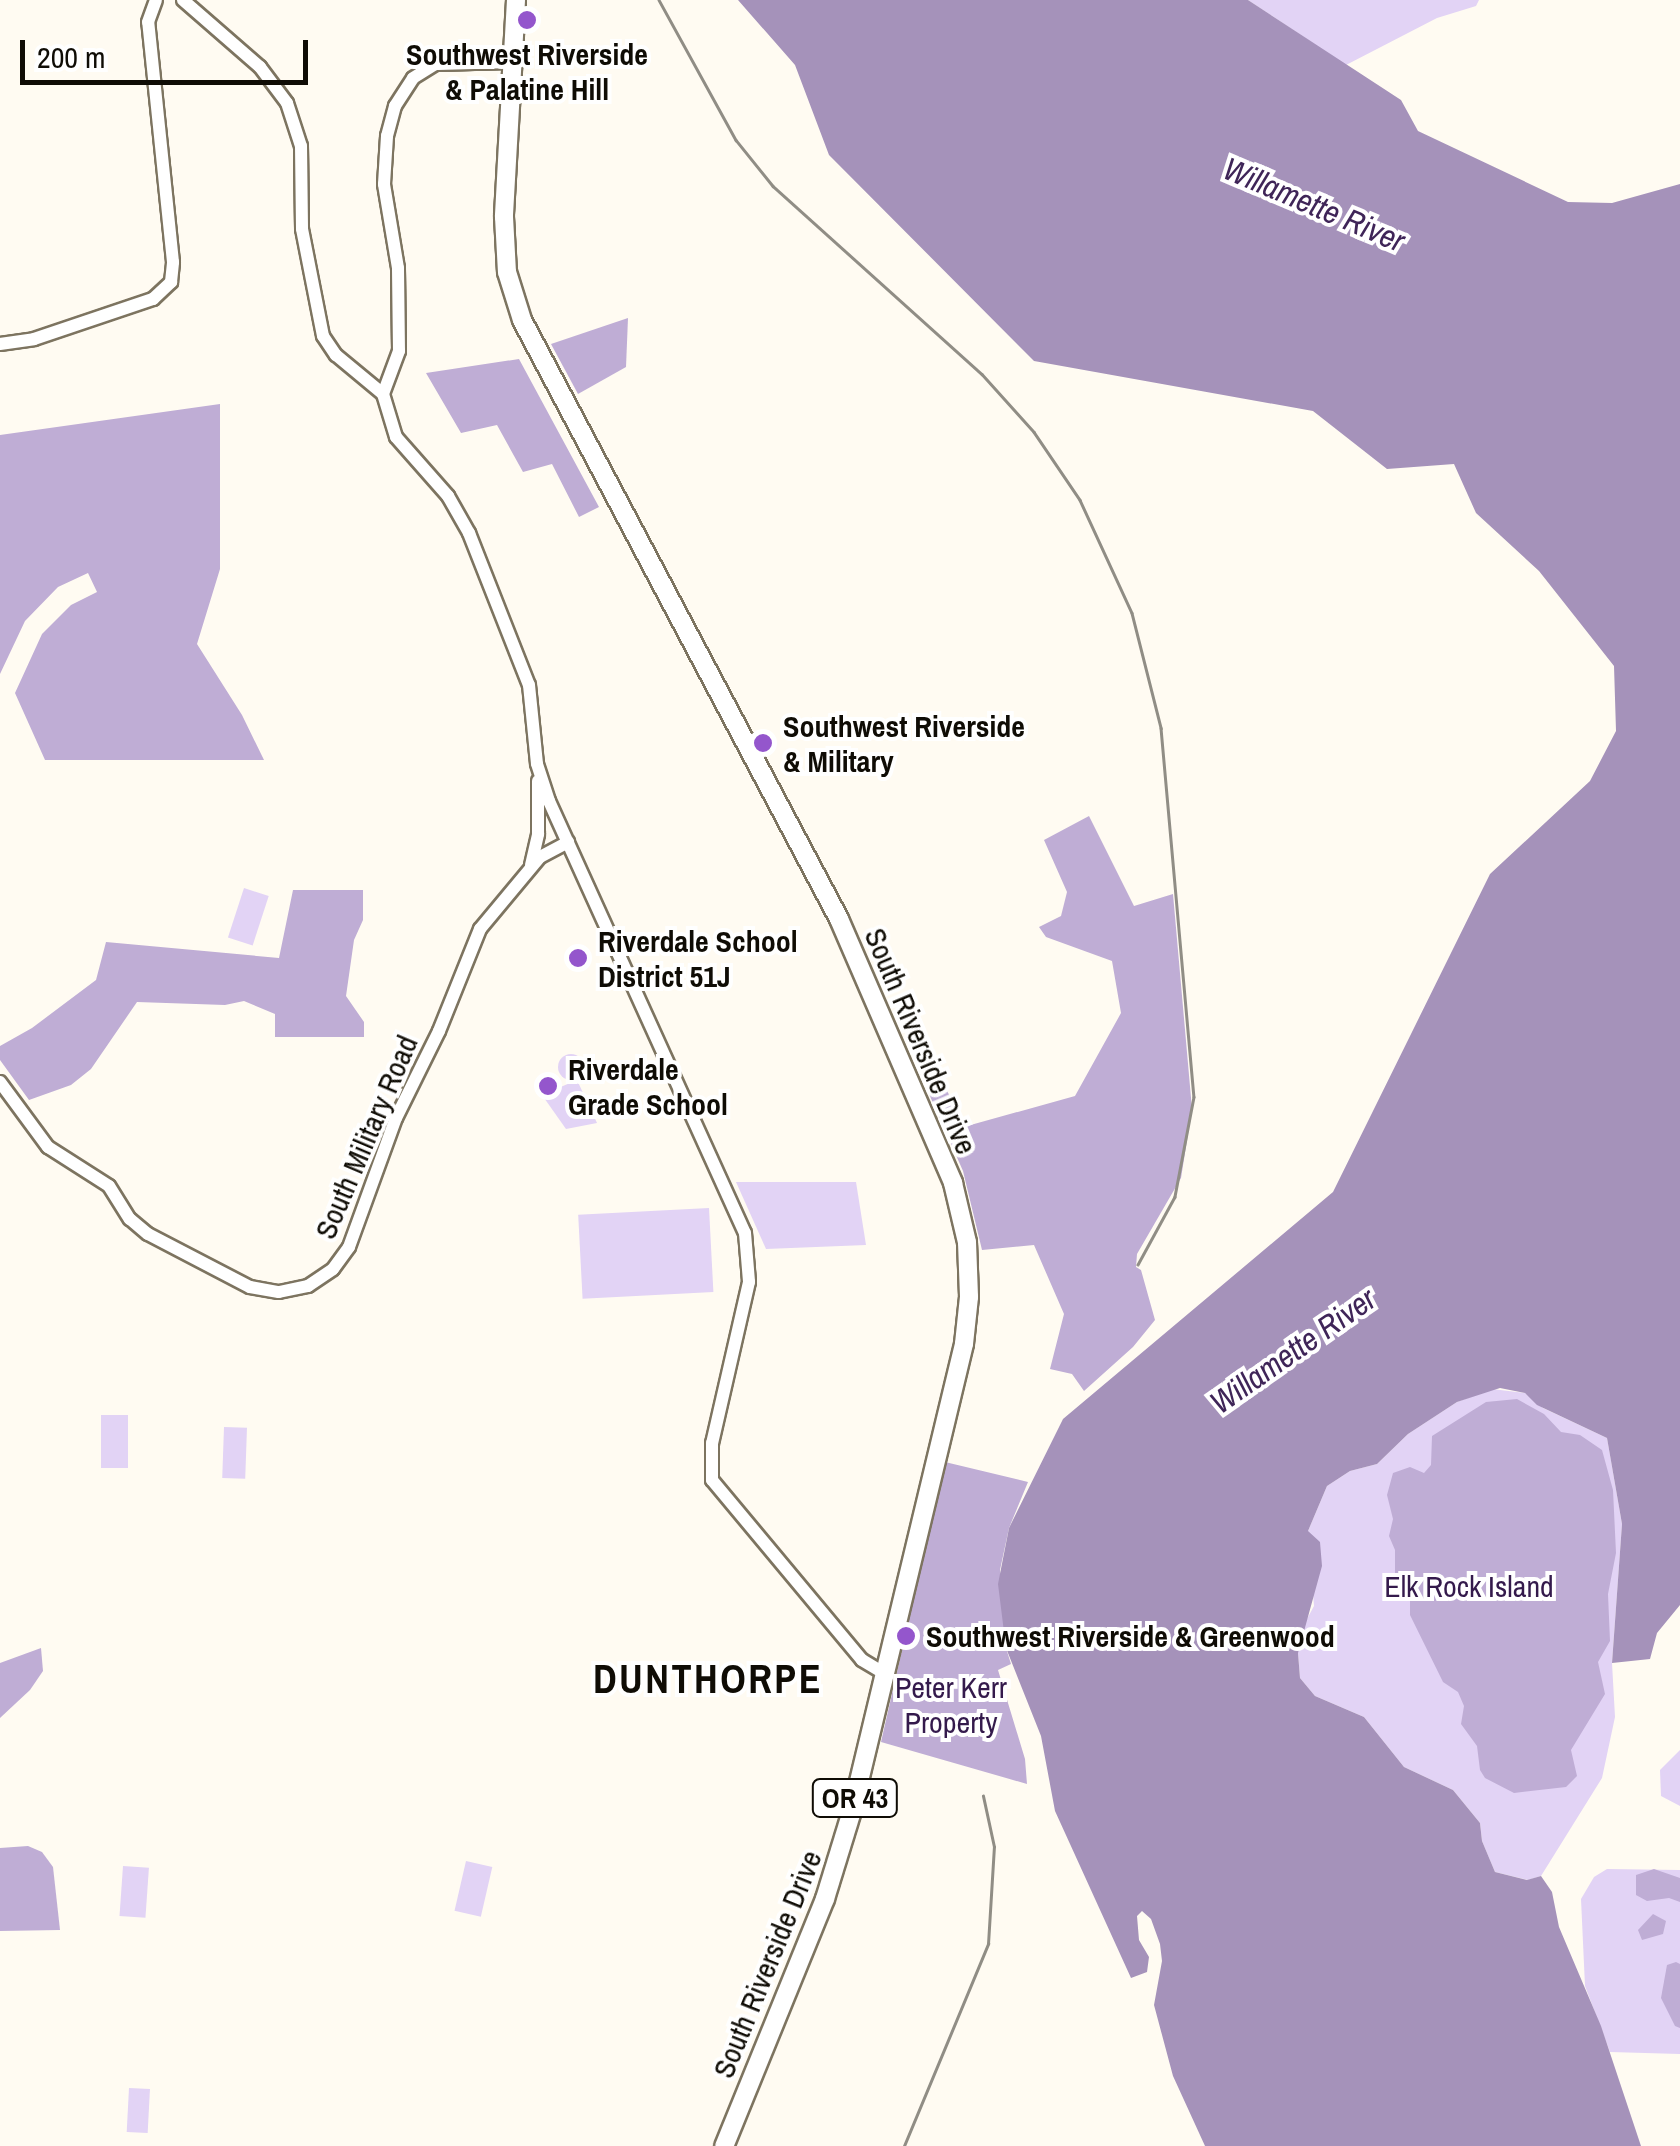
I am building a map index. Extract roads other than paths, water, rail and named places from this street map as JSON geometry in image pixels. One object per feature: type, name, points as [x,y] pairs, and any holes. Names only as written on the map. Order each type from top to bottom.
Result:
[{"type":"main road","name":"South Riverside Drive","points":[[516,0],[504,217],[508,272],[522,320],[838,919],[924,1111],[963,1219],[969,1280],[964,1344],[840,1855],[724,2146]]},
{"type":"street","points":[[0,344],[34,339],[153,299],[171,282],[173,262],[148,22],[156,0]]},
{"type":"street","points":[[183,0],[268,75],[290,111],[301,146],[302,228],[322,336],[336,355],[383,394],[396,438],[453,503],[469,533],[529,685],[538,764],[538,834],[530,868]]},
{"type":"street","points":[[383,394],[399,358],[398,268],[384,171],[396,106],[408,83],[435,64],[514,62]]},
{"type":"street","points":[[538,764],[568,842],[698,1123],[749,1247],[747,1291],[710,1456],[712,1480],[862,1660],[884,1673]]},
{"type":"street","name":"South Military Road","points":[[0,1082],[48,1147],[109,1186],[130,1219],[148,1234],[250,1288],[279,1292],[308,1286],[328,1273],[349,1246],[396,1118],[440,1031],[472,944],[488,916],[548,851],[568,842]]},
{"type":"water","name":"Willamette River","points":[[738,0],[1248,0],[1401,100],[1418,131],[1568,202],[1612,203],[1680,184],[1680,1605],[1657,1633],[1650,1659],[1612,1663],[1622,1524],[1607,1438],[1537,1405],[1525,1393],[1500,1388],[1457,1402],[1408,1434],[1377,1464],[1350,1471],[1327,1486],[1308,1531],[1320,1542],[1322,1566],[1298,1653],[1300,1678],[1315,1696],[1364,1717],[1404,1767],[1453,1790],[1480,1823],[1482,1841],[1495,1872],[1527,1880],[1541,1876],[1552,1892],[1559,1927],[1601,2026],[1641,2146],[1205,2146],[1173,2076],[1154,2005],[1162,1961],[1151,1919],[1142,1911],[1137,1916],[1139,1940],[1149,1957],[1147,1972],[1131,1978],[1055,1811],[1041,1736],[1006,1648],[998,1584],[1009,1528],[1063,1419],[1333,1192],[1490,874],[1590,781],[1616,731],[1614,666],[1539,571],[1476,513],[1454,464],[1387,469],[1313,411],[1034,361],[829,155],[795,65]]},
{"type":"railway","points":[[659,0],[736,140],[773,186],[982,374],[1034,432],[1080,500],[1132,613],[1161,728],[1194,1097],[1175,1197],[1138,1265]]},
{"type":"railway","points":[[904,2146],[988,1944],[994,1847],[983,1796]]},
{"type":"place","name":"Southwest Riverside & Palatine Hill","points":[[527,20]]},
{"type":"place","name":"Southwest Riverside & Military","points":[[763,743]]},
{"type":"place","name":"Riverdale School District 51J","points":[[578,958]]},
{"type":"place","name":"Riverdale Grade School","points":[[548,1086]]},
{"type":"place","name":"Southwest Riverside & Greenwood","points":[[906,1636]]},
{"type":"district","name":"DUNTHORPE","points":[[708,1679]]},
{"type":"park label","name":"Elk Rock Island","points":[[1469,1586]]},
{"type":"park label","name":"Peter Kerr Property","points":[[951,1704]]}]
